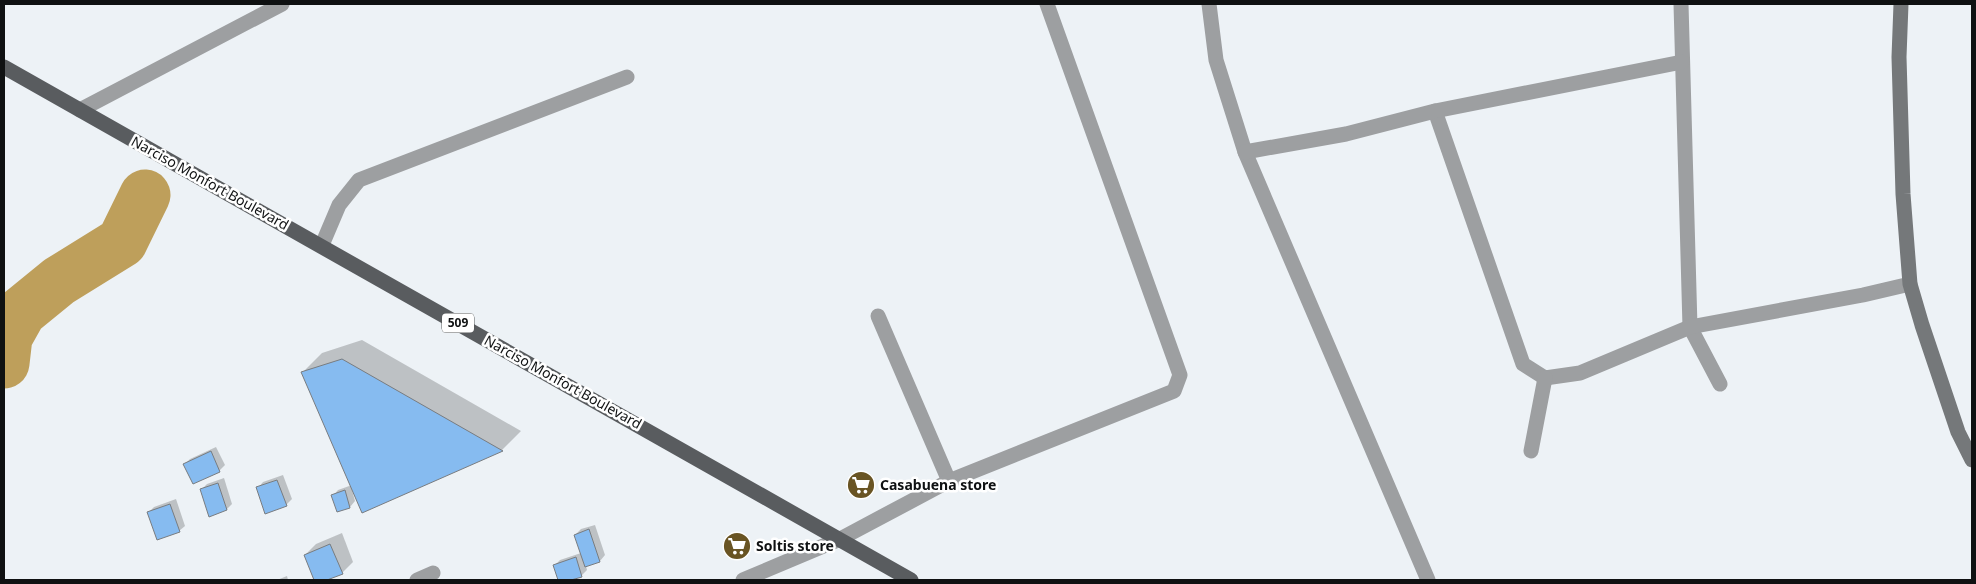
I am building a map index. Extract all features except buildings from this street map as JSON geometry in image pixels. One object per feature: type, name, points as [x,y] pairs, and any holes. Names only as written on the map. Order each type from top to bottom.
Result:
[{"type":"main road","name":"Narciso Monfort Boulevard","points":[[4,67],[322,245],[911,580]]},
{"type":"street","points":[[80,110],[282,4]]},
{"type":"street","points":[[743,580],[840,539],[950,481],[1174,391],[1180,374],[1047,4]]},
{"type":"street","points":[[1209,4],[1216,60],[1245,152],[1428,580]]},
{"type":"street","points":[[1682,4],[1690,327],[1720,384]]},
{"type":"street","points":[[1901,4],[1899,57],[1903,194],[1910,284],[1958,432],[1972,460]]},
{"type":"street","points":[[1245,152],[1346,134],[1435,111],[1682,62]]},
{"type":"street","points":[[322,245],[339,206],[359,180],[628,77]]},
{"type":"street","points":[[1435,111],[1523,364],[1545,378],[1580,373],[1690,327],[1863,295],[1910,284]]},
{"type":"street","points":[[878,316],[950,481]]},
{"type":"street","points":[[1531,451],[1545,378]]},
{"type":"street","points":[[417,580],[433,573]]},
{"type":"waterway","points":[[4,363],[7,337],[21,312],[59,281],[122,242],[145,195]]},
{"type":"place","name":"Casabuena store","points":[[861,485]]},
{"type":"place","name":"Soltis store","points":[[737,546]]}]
